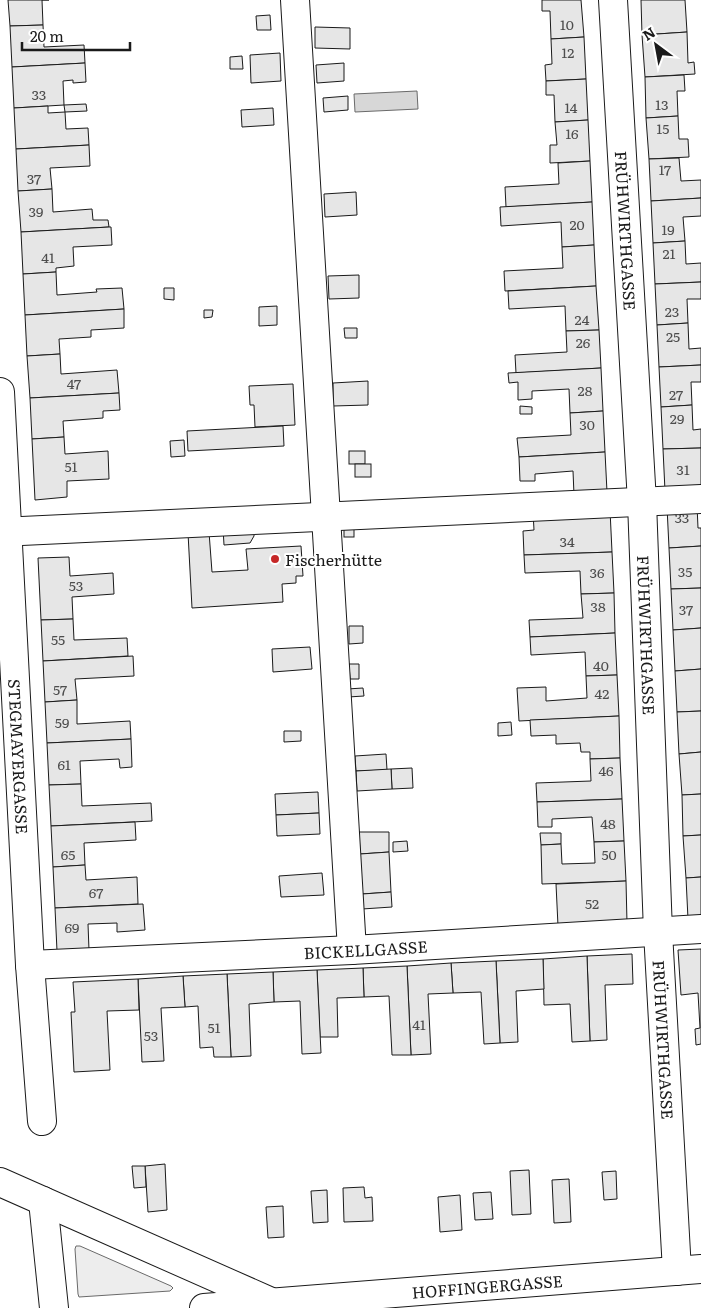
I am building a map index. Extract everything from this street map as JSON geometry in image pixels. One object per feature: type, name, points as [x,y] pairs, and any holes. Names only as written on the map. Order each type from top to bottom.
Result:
[{"type":"street","points":[[294,0],[352,950]]},
{"type":"street","name":"FRÜHWIRTHGASSE","points":[[613,0],[642,502],[658,932],[689,1270]]},
{"type":"street","name":"STEGMAYERGASSE","points":[[0,392],[3,532],[30,965],[42,1121]]},
{"type":"street","points":[[3,532],[701,499]]},
{"type":"street","name":"BICKELLGASSE","points":[[30,965],[352,950],[701,929]]},
{"type":"street","name":"HOFFINGERGASSE","points":[[0,1182],[272,1302]]},
{"type":"street","points":[[43,1201],[54,1308]]},
{"type":"street","name":"HOFFINGERGASSE","points":[[204,1308],[689,1270]]},
{"type":"shaded area","points":[[417,91],[418,109],[355,112],[354,94]]},
{"type":"shaded area","points":[[76,1246],[80,1246],[173,1288],[170,1291],[79,1297]]},
{"type":"building","points":[[8,0],[42,0],[43,25],[10,26]]},
{"type":"building","points":[[542,0],[581,0],[584,37],[551,39],[550,11],[542,11]]},
{"type":"building","points":[[641,0],[685,0],[687,32],[642,35]]},
{"type":"building","points":[[270,15],[271,30],[257,30],[256,16]]},
{"type":"building","points":[[43,25],[44,47],[84,45],[85,63],[12,67],[10,26]]},
{"type":"building","points":[[315,27],[350,28],[350,49],[315,48]]},
{"type":"building","points":[[687,32],[688,63],[694,62],[695,74],[645,77],[642,35]]},
{"type":"building","points":[[584,37],[586,79],[546,81],[545,65],[552,64],[551,39]]},
{"type":"building","points":[[280,53],[281,81],[251,83],[250,55]]},
{"type":"building","points":[[242,56],[243,69],[230,69],[230,57]]},
{"type":"building","points":[[85,63],[86,82],[73,83],[73,80],[63,81],[64,105],[14,108],[12,67]]},
{"type":"building","points":[[344,63],[344,81],[317,83],[316,65]]},
{"type":"building","points":[[684,75],[685,91],[677,91],[678,116],[646,118],[645,77]]},
{"type":"building","points":[[586,79],[588,120],[555,122],[554,95],[546,95],[546,81]]},
{"type":"building","points":[[348,96],[348,110],[324,112],[323,98]]},
{"type":"building","points":[[86,104],[87,111],[65,112],[64,105]]},
{"type":"building","points":[[48,106],[48,113],[65,112],[66,129],[88,128],[89,145],[16,149],[14,108]]},
{"type":"building","points":[[273,108],[274,125],[242,127],[241,110]]},
{"type":"building","points":[[678,116],[679,139],[688,139],[689,157],[649,159],[646,118]]},
{"type":"building","points":[[588,120],[590,161],[550,163],[550,145],[557,145],[555,122]]},
{"type":"building","points":[[89,145],[90,166],[50,168],[52,189],[18,191],[16,149]]},
{"type":"building","points":[[679,158],[681,181],[701,180],[701,198],[651,201],[649,159]]},
{"type":"building","points":[[590,161],[592,202],[506,207],[505,187],[559,184],[558,163]]},
{"type":"building","points":[[52,189],[53,212],[92,209],[93,220],[108,220],[109,227],[21,232],[18,191]]},
{"type":"building","points":[[356,192],[357,215],[325,217],[324,194]]},
{"type":"building","points":[[701,198],[701,216],[683,217],[685,241],[653,243],[651,201]]},
{"type":"building","points":[[592,202],[594,245],[562,247],[561,222],[501,226],[500,207]]},
{"type":"building","points":[[111,227],[112,245],[73,247],[74,266],[56,268],[56,272],[23,274],[21,232]]},
{"type":"building","points":[[685,241],[686,264],[701,263],[701,282],[655,284],[653,243]]},
{"type":"building","points":[[594,245],[596,286],[505,291],[504,271],[563,268],[562,247]]},
{"type":"building","points":[[56,272],[57,295],[97,292],[96,289],[122,288],[124,309],[25,315],[23,274]]},
{"type":"building","points":[[359,275],[359,298],[329,299],[328,276]]},
{"type":"building","points":[[701,282],[701,299],[687,299],[688,323],[657,325],[655,284]]},
{"type":"building","points":[[596,286],[599,330],[566,331],[565,306],[509,309],[508,291]]},
{"type":"building","points":[[164,288],[174,288],[174,300],[164,299]]},
{"type":"building","points":[[277,306],[277,325],[259,326],[259,307]]},
{"type":"building","points":[[124,309],[124,328],[91,330],[91,337],[59,339],[60,354],[27,356],[25,315]]},
{"type":"building","points":[[204,310],[213,310],[212,317],[204,318]]},
{"type":"building","points":[[688,323],[689,349],[701,348],[701,365],[659,367],[657,325]]},
{"type":"building","points":[[344,328],[357,328],[357,338],[345,338]]},
{"type":"building","points":[[599,330],[601,368],[516,373],[515,355],[567,352],[566,331]]},
{"type":"building","points":[[60,354],[61,374],[117,370],[119,393],[30,398],[27,356]]},
{"type":"building","points":[[701,365],[701,382],[691,382],[692,405],[661,407],[659,367]]},
{"type":"building","points":[[601,368],[603,411],[570,413],[569,389],[532,391],[532,399],[518,400],[518,382],[509,383],[508,373]]},
{"type":"building","points":[[368,381],[368,405],[333,406],[333,383]]},
{"type":"building","points":[[293,384],[295,425],[255,427],[254,405],[250,405],[249,386]]},
{"type":"building","points":[[119,393],[120,410],[103,411],[103,418],[63,421],[64,437],[32,439],[30,398]]},
{"type":"building","points":[[692,405],[693,430],[701,429],[701,448],[663,449],[661,407]]},
{"type":"building","points":[[520,406],[532,407],[532,414],[520,414]]},
{"type":"building","points":[[603,411],[605,452],[519,457],[517,438],[571,435],[570,413]]},
{"type":"building","points":[[283,426],[284,446],[188,451],[187,431]]},
{"type":"building","points":[[64,437],[65,454],[108,451],[109,479],[67,481],[67,497],[35,500],[32,439]]},
{"type":"building","points":[[184,440],[185,456],[171,457],[170,441]]},
{"type":"building","points":[[701,448],[701,489],[665,491],[663,449]]},
{"type":"building","points":[[349,451],[365,451],[365,464],[349,464]]},
{"type":"building","points":[[605,452],[607,492],[574,495],[573,471],[535,474],[535,481],[520,481],[519,457]]},
{"type":"building","points":[[355,464],[371,464],[371,477],[355,477]]},
{"type":"building","points":[[697,505],[698,528],[701,528],[701,546],[669,548],[667,507]]},
{"type":"building","points":[[610,510],[612,552],[524,555],[523,531],[534,530],[533,512]]},
{"type":"building","points":[[344,525],[354,525],[354,537],[344,537]]},
{"type":"building","points":[[254,526],[254,536],[250,543],[224,545],[223,528]]},
{"type":"building","name":"Fischerhütte","points":[[209,532],[212,572],[248,570],[246,549],[301,546],[303,576],[296,576],[296,583],[282,584],[283,602],[192,608],[188,533]]},
{"type":"building","points":[[701,546],[701,588],[671,589],[669,548]]},
{"type":"building","points":[[612,552],[614,593],[581,594],[580,571],[525,573],[524,555]]},
{"type":"building","points":[[69,557],[70,576],[113,573],[114,594],[72,597],[73,619],[41,620],[38,558]]},
{"type":"building","points":[[701,588],[701,628],[673,630],[671,589]]},
{"type":"building","points":[[614,593],[615,633],[530,637],[529,620],[583,618],[581,594]]},
{"type":"building","points":[[73,619],[74,640],[127,638],[128,656],[43,661],[41,620]]},
{"type":"building","points":[[349,626],[363,626],[363,643],[349,644]]},
{"type":"building","points":[[701,628],[701,669],[675,671],[673,630]]},
{"type":"building","points":[[615,633],[617,675],[586,676],[585,652],[531,655],[530,637]]},
{"type":"building","points":[[310,647],[312,669],[273,672],[272,649]]},
{"type":"building","points":[[133,656],[134,676],[75,679],[77,700],[45,702],[43,661]]},
{"type":"building","points":[[349,664],[359,664],[359,679],[350,679]]},
{"type":"building","points":[[701,669],[701,711],[677,712],[675,671]]},
{"type":"building","points":[[617,675],[619,716],[519,721],[517,688],[546,687],[546,701],[587,698],[586,676]]},
{"type":"building","points":[[363,688],[364,696],[348,697],[347,689]]},
{"type":"building","points":[[77,700],[77,724],[130,721],[131,739],[47,743],[45,702]]},
{"type":"building","points":[[701,711],[701,752],[679,754],[677,712]]},
{"type":"building","points":[[619,716],[620,758],[590,759],[590,752],[581,752],[580,743],[556,744],[556,735],[531,736],[530,720]]},
{"type":"building","points":[[511,722],[512,735],[498,736],[498,723]]},
{"type":"building","points":[[284,731],[301,731],[301,741],[284,742]]},
{"type":"building","points":[[131,739],[132,767],[120,768],[119,759],[80,761],[81,784],[49,785],[47,743]]},
{"type":"building","points":[[701,752],[701,794],[682,795],[679,754]]},
{"type":"building","points":[[386,754],[387,770],[356,771],[355,756]]},
{"type":"building","points":[[620,758],[622,799],[537,802],[536,783],[591,781],[590,759]]},
{"type":"building","points":[[412,768],[413,788],[392,789],[391,769]]},
{"type":"building","points":[[391,769],[392,789],[357,791],[356,771]]},
{"type":"building","points":[[81,784],[82,806],[151,803],[152,821],[51,826],[49,785]]},
{"type":"building","points":[[318,792],[319,813],[276,815],[275,794]]},
{"type":"building","points":[[701,794],[701,835],[683,836],[682,795]]},
{"type":"building","points":[[622,799],[624,841],[594,842],[592,817],[552,819],[552,827],[538,827],[537,802]]},
{"type":"building","points":[[319,813],[320,834],[277,836],[276,815]]},
{"type":"building","points":[[135,822],[136,840],[84,843],[85,865],[53,867],[51,826]]},
{"type":"building","points":[[359,832],[389,832],[389,852],[360,854]]},
{"type":"building","points":[[540,833],[561,833],[561,844],[541,845]]},
{"type":"building","points":[[701,835],[701,877],[686,878],[683,836]]},
{"type":"building","points":[[407,841],[408,851],[393,852],[393,842]]},
{"type":"building","points":[[624,841],[626,881],[542,884],[541,845],[561,844],[562,864],[595,863],[594,842]]},
{"type":"building","points":[[389,852],[391,892],[362,894],[360,854]]},
{"type":"building","points":[[85,865],[86,880],[137,877],[138,904],[55,908],[53,867]]},
{"type":"building","points":[[322,873],[324,895],[281,897],[279,876]]},
{"type":"building","points":[[701,877],[701,919],[688,919],[686,878]]},
{"type":"building","points":[[626,881],[627,923],[558,926],[556,884]]},
{"type":"building","points":[[391,892],[392,907],[362,909],[362,894]]},
{"type":"building","points":[[143,904],[145,930],[117,932],[117,923],[88,924],[89,950],[57,951],[55,908]]},
{"type":"building","points":[[701,949],[701,1044],[696,1045],[695,1029],[700,1028],[698,993],[681,995],[678,950]]},
{"type":"building","points":[[632,954],[633,984],[605,985],[607,1040],[590,1041],[587,956]]},
{"type":"building","points":[[587,956],[590,1041],[572,1042],[570,1004],[544,1005],[543,959]]},
{"type":"building","points":[[543,959],[544,989],[516,991],[518,1042],[500,1043],[496,961]]},
{"type":"building","points":[[496,961],[500,1043],[484,1044],[481,992],[453,993],[451,963]]},
{"type":"building","points":[[451,963],[453,993],[428,994],[431,1054],[411,1055],[407,966]]},
{"type":"building","points":[[407,966],[411,1055],[392,1055],[389,996],[364,997],[363,968]]},
{"type":"building","points":[[363,968],[364,997],[337,998],[338,1037],[320,1037],[317,970]]},
{"type":"building","points":[[317,970],[321,1053],[302,1054],[300,1001],[274,1002],[273,972]]},
{"type":"building","points":[[273,972],[274,1002],[249,1004],[251,1056],[231,1057],[227,974]]},
{"type":"building","points":[[227,974],[231,1057],[214,1057],[213,1047],[200,1048],[198,1006],[185,1007],[183,976]]},
{"type":"building","points":[[183,976],[185,1007],[161,1008],[164,1061],[142,1062],[138,979]]},
{"type":"building","points":[[138,979],[139,1010],[107,1011],[110,1070],[74,1072],[71,1012],[75,1012],[73,982]]},
{"type":"building","points":[[165,1164],[167,1210],[148,1212],[145,1166]]},
{"type":"building","points":[[132,1166],[145,1166],[146,1187],[134,1188]]},
{"type":"building","points":[[529,1170],[531,1214],[512,1215],[510,1171]]},
{"type":"building","points":[[616,1171],[617,1199],[604,1200],[602,1172]]},
{"type":"building","points":[[569,1179],[571,1222],[554,1223],[552,1180]]},
{"type":"building","points":[[364,1187],[365,1198],[372,1197],[373,1221],[344,1222],[343,1188]]},
{"type":"building","points":[[327,1190],[328,1222],[313,1223],[311,1191]]},
{"type":"building","points":[[491,1192],[493,1219],[475,1220],[473,1193]]},
{"type":"building","points":[[460,1195],[462,1230],[440,1232],[438,1197]]},
{"type":"building","points":[[283,1206],[284,1237],[268,1238],[266,1207]]},
{"type":"place","name":"Fischerhütte","points":[[275,559]]}]
